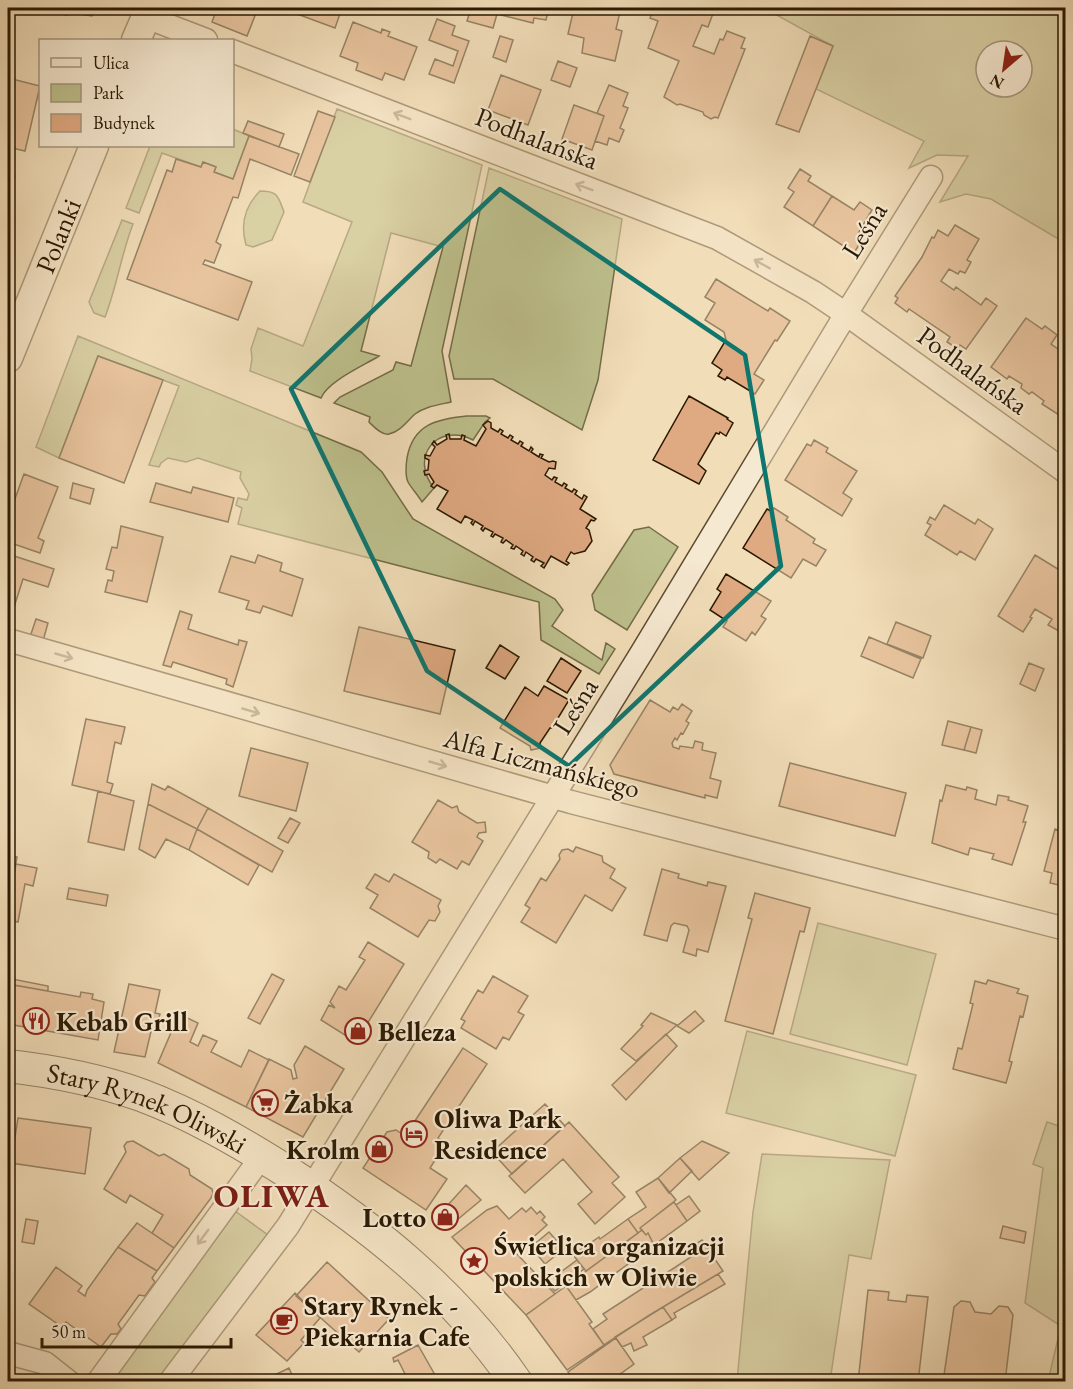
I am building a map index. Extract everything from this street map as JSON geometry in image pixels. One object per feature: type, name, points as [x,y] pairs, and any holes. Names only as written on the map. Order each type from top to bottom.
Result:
[{"type":"main road","name":"Stary Rynek Oliwski","points":[[8,1066],[100,1083],[140,1095],[184,1114],[262,1156],[357,1219],[401,1254],[452,1303],[516,1382]]},
{"type":"street","points":[[144,22],[203,39]]},
{"type":"street","name":"Podhalańska","points":[[234,52],[717,238],[813,292],[846,314],[1065,472]]},
{"type":"street","name":"Polanki","points":[[8,358],[94,147]]},
{"type":"street","name":"Leśna","points":[[170,1382],[288,1226],[931,177]]},
{"type":"street","name":"Alfa Liczmańskiego","points":[[8,640],[553,796],[1065,929]]},
{"type":"street","points":[[98,1382],[262,1156]]},
{"type":"street","points":[[8,1353],[45,1364],[69,1382]]},
{"type":"highlighted area","points":[[500,189],[745,355],[781,566],[569,766],[427,671],[291,389]]},
{"type":"green space","points":[[764,8],[1065,8],[1065,243],[991,199],[966,194],[940,202],[968,156],[937,155],[909,168],[924,141],[816,89],[833,46]]},
{"type":"green space","points":[[337,109],[482,165],[442,351],[451,402],[419,411],[400,429],[389,434],[383,434],[375,428],[369,422],[370,417],[334,403],[340,397],[393,370],[396,362],[411,366],[443,247],[391,233],[361,351],[379,356],[338,380],[321,398],[250,371],[251,349],[258,328],[303,346],[352,222],[303,202]]},
{"type":"green space","points":[[234,129],[249,136],[233,179],[214,172],[216,167],[203,162],[201,167],[162,153],[139,213],[126,208],[150,147],[234,147]]},
{"type":"green space","points":[[489,168],[622,219],[598,380],[582,430],[493,379],[454,379],[449,356]]},
{"type":"green space","points":[[260,191],[274,193],[284,212],[272,240],[253,247],[246,245],[244,223],[247,209]]},
{"type":"green space","points":[[122,220],[133,224],[105,317],[94,313],[89,302]]},
{"type":"green space","points":[[78,336],[361,452],[382,472],[413,519],[555,599],[563,610],[552,626],[602,660],[606,643],[615,649],[599,674],[541,640],[539,602],[238,524],[242,508],[236,505],[238,498],[247,500],[249,494],[240,478],[241,472],[198,458],[186,462],[168,458],[159,467],[149,465],[179,386],[98,356],[59,458],[36,447]]},
{"type":"green space","points":[[467,416],[490,418],[473,440],[460,436],[448,436],[438,439],[431,446],[426,454],[424,465],[434,488],[422,502],[406,476],[410,447],[415,438],[428,425]]},
{"type":"green space","points":[[649,527],[678,547],[627,630],[595,610],[592,595],[634,530]]},
{"type":"green space","points":[[818,923],[936,954],[907,1065],[790,1034]]},
{"type":"green space","points":[[747,1031],[916,1075],[895,1156],[726,1113]]},
{"type":"green space","points":[[1047,1122],[1065,1128],[1065,1381],[1048,1381],[1061,1326],[1025,1303],[1043,1168],[1033,1164]]},
{"type":"green space","points":[[762,1154],[890,1160],[871,1259],[849,1255],[830,1381],[737,1381],[753,1212]]},
{"type":"green space","points":[[235,1211],[268,1235],[156,1381],[110,1382]]},
{"type":"building","points":[[48,8],[94,8],[92,16],[68,12],[67,15]]},
{"type":"building","points":[[217,8],[258,8],[247,36],[212,22]]},
{"type":"building","points":[[290,8],[342,8],[335,28],[289,11]]},
{"type":"building","points":[[471,8],[549,8],[546,20],[534,18],[533,23],[497,14],[493,28],[467,21]]},
{"type":"building","points":[[574,8],[621,8],[616,29],[622,31],[615,61],[582,53],[584,38],[568,34]]},
{"type":"building","points":[[654,8],[715,8],[708,27],[702,25],[693,46],[714,54],[720,39],[723,40],[727,31],[745,38],[741,48],[745,49],[718,118],[711,119],[703,112],[677,105],[664,97],[679,61],[648,48],[658,21],[650,18]]},
{"type":"building","points":[[437,19],[455,26],[452,35],[469,41],[454,83],[429,74],[435,59],[453,66],[458,51],[429,40]]},
{"type":"building","points":[[353,22],[381,33],[382,29],[390,32],[388,36],[417,47],[404,80],[385,73],[382,80],[356,70],[358,63],[340,56]]},
{"type":"building","points":[[500,36],[513,40],[506,62],[493,57]]},
{"type":"building","points":[[810,36],[833,46],[799,132],[776,124]]},
{"type":"building","points":[[558,61],[577,68],[570,87],[551,80]]},
{"type":"building","points":[[501,75],[541,90],[528,125],[488,110]]},
{"type":"building","points":[[8,78],[39,86],[39,90],[25,151],[8,147]]},
{"type":"building","points":[[609,85],[628,93],[623,106],[628,108],[620,128],[624,130],[619,142],[609,138],[607,145],[595,141],[604,116],[597,113]]},
{"type":"building","points":[[574,105],[604,116],[592,150],[562,139]]},
{"type":"building","points":[[318,111],[335,117],[310,182],[294,176]]},
{"type":"building","points":[[248,121],[284,134],[279,147],[243,133]]},
{"type":"building","points":[[249,136],[299,154],[291,175],[250,159],[238,198],[233,197],[216,242],[221,245],[214,263],[205,260],[203,264],[252,282],[238,320],[127,279],[167,170],[172,172],[176,159],[201,167],[203,162],[216,167],[214,172],[233,179]]},
{"type":"building","points":[[800,169],[811,176],[808,181],[832,196],[813,226],[784,207],[794,192],[788,188]]},
{"type":"building","points":[[8,173],[15,176],[8,196]]},
{"type":"building","points":[[832,196],[854,210],[860,202],[872,210],[859,232],[865,235],[854,253],[813,226]]},
{"type":"building","points":[[955,225],[979,239],[967,260],[971,262],[965,273],[960,271],[958,274],[949,269],[941,281],[954,290],[956,287],[981,305],[986,298],[997,306],[966,349],[960,345],[958,349],[947,342],[950,337],[909,309],[907,312],[895,303],[898,298],[895,296],[922,257],[932,237],[934,238],[938,230],[948,236]]},
{"type":"building","points":[[716,279],[768,311],[770,308],[790,321],[754,374],[764,380],[755,394],[727,377],[725,380],[718,376],[722,370],[712,363],[726,340],[724,332],[705,320],[715,303],[705,297]]},
{"type":"building","points":[[1026,318],[1042,329],[1045,326],[1057,335],[1051,344],[1061,351],[1066,345],[1066,406],[1059,415],[1042,404],[1044,401],[1032,392],[1029,394],[1021,388],[1022,384],[1009,376],[1007,379],[991,367]]},
{"type":"building","points":[[98,356],[163,380],[124,483],[59,458]]},
{"type":"building","points":[[689,396],[733,423],[726,436],[720,432],[716,433],[698,464],[706,471],[699,484],[653,460]]},
{"type":"building","points":[[488,421],[491,423],[491,428],[498,432],[500,429],[503,431],[501,434],[508,438],[510,435],[513,437],[511,440],[518,444],[520,441],[523,443],[521,446],[529,451],[531,447],[533,449],[531,452],[539,457],[540,454],[543,455],[541,458],[549,462],[556,462],[555,469],[549,468],[545,475],[552,480],[554,477],[557,478],[555,482],[562,486],[564,483],[567,485],[565,488],[572,492],[574,489],[577,491],[575,494],[582,499],[584,495],[587,497],[580,509],[596,519],[591,520],[586,528],[589,530],[592,541],[585,551],[574,554],[571,552],[566,561],[569,563],[567,565],[551,556],[544,568],[541,566],[544,563],[536,559],[534,562],[531,560],[533,557],[526,552],[524,556],[521,554],[523,551],[516,546],[514,549],[511,548],[513,545],[506,540],[501,542],[503,538],[495,534],[491,536],[493,532],[485,528],[483,531],[481,529],[483,526],[475,521],[473,525],[471,523],[473,520],[465,516],[461,523],[437,509],[448,491],[437,485],[434,488],[431,486],[434,482],[429,474],[425,475],[424,471],[428,470],[429,460],[425,458],[425,455],[430,456],[435,447],[432,444],[434,441],[437,445],[447,439],[446,435],[449,434],[450,439],[461,439],[462,435],[465,436],[464,440],[476,446],[486,429],[483,425]]},
{"type":"building","points":[[814,440],[828,448],[826,452],[857,471],[843,493],[852,499],[842,516],[785,480],[807,444],[811,446]]},
{"type":"building","points":[[24,474],[58,487],[38,538],[44,541],[40,553],[8,542],[8,518]]},
{"type":"building","points":[[73,483],[94,489],[90,504],[70,498]]},
{"type":"building","points":[[156,483],[191,493],[193,487],[234,498],[228,522],[150,502]]},
{"type":"building","points":[[944,505],[975,524],[978,519],[993,529],[975,560],[960,551],[957,555],[925,535],[931,525],[927,523],[930,517],[935,520]]},
{"type":"building","points":[[774,508],[788,517],[786,520],[815,539],[813,543],[826,550],[816,566],[803,559],[791,578],[743,548],[767,509],[771,511]]},
{"type":"building","points":[[121,526],[163,537],[147,602],[105,592],[108,580],[112,581],[114,571],[106,569],[112,547],[117,548]]},
{"type":"building","points":[[8,554],[54,569],[48,587],[23,579],[8,626]]},
{"type":"building","points":[[258,555],[282,563],[280,571],[303,579],[292,616],[263,606],[260,613],[246,609],[249,601],[219,592],[231,556],[255,563]]},
{"type":"building","points":[[1035,555],[1066,574],[1066,635],[1048,625],[1052,619],[1035,609],[1023,632],[998,616]]},
{"type":"building","points":[[726,574],[771,601],[761,616],[766,619],[755,635],[752,632],[746,641],[723,627],[727,621],[710,610],[721,592],[717,589]]},
{"type":"building","points":[[180,611],[192,615],[188,629],[238,645],[239,640],[247,642],[233,687],[226,684],[227,679],[173,662],[171,667],[163,665]]},
{"type":"building","points":[[36,619],[48,623],[43,641],[30,637]]},
{"type":"building","points":[[896,622],[931,636],[923,658],[887,644]]},
{"type":"building","points":[[359,627],[455,650],[440,714],[344,691]]},
{"type":"building","points":[[869,637],[921,659],[913,678],[861,656]]},
{"type":"building","points":[[500,645],[519,657],[505,679],[486,668]]},
{"type":"building","points":[[561,658],[581,671],[567,693],[547,681]]},
{"type":"building","points":[[1029,663],[1044,669],[1035,691],[1020,684]]},
{"type":"building","points":[[544,686],[569,700],[540,743],[541,748],[531,750],[530,746],[500,728],[525,687],[538,696]]},
{"type":"building","points":[[650,700],[670,712],[673,707],[678,710],[682,704],[692,711],[686,721],[689,723],[683,734],[681,733],[677,740],[675,738],[672,743],[673,747],[693,748],[695,741],[703,743],[702,750],[716,753],[710,778],[721,781],[717,798],[705,795],[705,798],[614,774],[610,765]]},
{"type":"building","points":[[86,719],[125,727],[121,744],[115,742],[107,782],[113,784],[110,794],[72,785]]},
{"type":"building","points":[[948,721],[971,727],[964,750],[942,745]]},
{"type":"building","points":[[971,727],[982,730],[976,753],[964,750]]},
{"type":"building","points":[[251,748],[308,763],[296,811],[239,796]]},
{"type":"building","points":[[790,763],[906,793],[895,836],[779,806]]},
{"type":"building","points":[[152,784],[165,790],[168,786],[208,808],[197,829],[148,804]]},
{"type":"building","points":[[946,785],[977,790],[975,799],[996,805],[998,795],[1009,797],[1008,800],[1028,806],[1023,822],[1026,822],[1012,865],[992,859],[994,854],[970,848],[968,855],[932,843],[940,800],[942,801]]},
{"type":"building","points":[[98,791],[134,801],[124,850],[88,842]]},
{"type":"building","points":[[438,800],[452,808],[457,806],[459,812],[477,823],[485,822],[486,832],[479,833],[477,837],[483,841],[469,865],[462,861],[457,869],[440,859],[436,863],[428,858],[429,852],[412,842]]},
{"type":"building","points":[[148,804],[197,829],[189,850],[166,839],[155,858],[139,849]]},
{"type":"building","points":[[208,808],[283,851],[272,872],[197,829]]},
{"type":"building","points":[[290,818],[300,823],[288,843],[278,838]]},
{"type":"building","points":[[1060,823],[1066,825],[1066,882],[1063,886],[1050,883],[1052,873],[1044,871],[1055,829],[1058,830]]},
{"type":"building","points":[[197,829],[259,865],[248,885],[189,850]]},
{"type":"building","points":[[576,847],[602,856],[603,862],[615,869],[610,878],[626,888],[612,911],[585,895],[556,943],[521,922],[530,908],[525,905],[541,878],[546,881],[560,859],[559,855],[562,850],[568,849],[573,852]]},
{"type":"building","points":[[8,856],[17,857],[11,891],[8,890]]},
{"type":"building","points":[[16,864],[37,868],[33,886],[25,884],[18,922],[8,920],[8,907]]},
{"type":"building","points":[[662,869],[679,874],[678,878],[707,886],[708,882],[726,886],[708,952],[697,949],[696,956],[683,952],[689,930],[687,926],[674,923],[667,941],[644,935]]},
{"type":"building","points":[[375,874],[389,882],[394,874],[441,900],[438,906],[440,912],[435,921],[429,920],[418,937],[370,908],[378,895],[366,888]]},
{"type":"building","points":[[69,888],[108,895],[106,906],[67,899]]},
{"type":"building","points":[[755,893],[810,908],[804,932],[800,931],[773,1034],[725,1021],[752,919],[748,918]]},
{"type":"building","points":[[368,942],[404,964],[356,1042],[321,1020],[329,1005],[335,1008],[330,1002],[339,986],[346,990],[365,960],[359,957]]},
{"type":"building","points":[[8,964],[12,965],[10,975],[13,975],[12,979],[48,986],[48,991],[8,984]]},
{"type":"building","points":[[272,974],[284,980],[260,1024],[248,1018]]},
{"type":"building","points":[[493,976],[528,996],[518,1012],[524,1015],[509,1040],[503,1037],[496,1049],[461,1028],[465,1021],[461,1019],[478,990],[483,993]]},
{"type":"building","points":[[988,980],[1019,989],[1017,993],[1028,996],[1023,1017],[1020,1016],[1006,1083],[953,1069],[958,1048],[962,1049],[973,1004],[970,1003],[975,981],[986,984]]},
{"type":"building","points":[[8,984],[80,997],[81,992],[93,994],[92,999],[104,1002],[98,1040],[8,1024]]},
{"type":"building","points":[[129,984],[160,990],[155,1013],[160,1014],[157,1024],[153,1023],[145,1057],[114,1052]]},
{"type":"building","points":[[695,1011],[704,1021],[689,1033],[677,1026]]},
{"type":"building","points":[[651,1013],[677,1025],[636,1061],[621,1049],[643,1026],[641,1025]]},
{"type":"building","points":[[179,1014],[198,1023],[190,1042],[198,1046],[203,1035],[217,1041],[211,1052],[241,1067],[249,1050],[269,1060],[246,1107],[158,1063]]},
{"type":"building","points":[[666,1034],[677,1046],[626,1100],[612,1085]]},
{"type":"building","points":[[305,1046],[344,1069],[303,1137],[246,1107],[269,1059],[291,1070],[293,1079],[297,1078],[294,1065]]},
{"type":"building","points":[[463,1048],[487,1064],[438,1138],[446,1143],[430,1168],[447,1179],[426,1210],[363,1168],[387,1132],[396,1130],[405,1136]]},
{"type":"building","points":[[545,1104],[565,1126],[512,1174],[492,1152]]},
{"type":"building","points":[[18,1118],[91,1128],[85,1174],[11,1163]]},
{"type":"building","points":[[569,1122],[619,1177],[612,1183],[625,1197],[595,1224],[578,1204],[592,1192],[563,1159],[525,1193],[509,1176]]},
{"type":"building","points":[[133,1141],[159,1156],[164,1154],[189,1169],[190,1175],[212,1189],[211,1198],[174,1248],[152,1233],[163,1215],[130,1195],[126,1203],[104,1189],[126,1152],[124,1146],[127,1142]]},
{"type":"building","points":[[702,1141],[729,1153],[699,1180],[680,1158]]},
{"type":"building","points":[[680,1158],[692,1171],[669,1193],[658,1178]]},
{"type":"building","points":[[658,1178],[676,1200],[640,1228],[642,1230],[638,1233],[628,1219],[646,1207],[636,1192]]},
{"type":"building","points":[[466,1185],[481,1200],[445,1230],[436,1218]]},
{"type":"building","points":[[689,1196],[700,1211],[687,1221],[676,1205]]},
{"type":"building","points":[[674,1202],[687,1221],[654,1245],[648,1233],[646,1235],[640,1228]]},
{"type":"building","points":[[497,1206],[509,1219],[522,1208],[526,1212],[531,1207],[537,1214],[540,1211],[545,1217],[542,1220],[547,1225],[521,1248],[517,1248],[516,1253],[555,1294],[526,1315],[452,1237],[487,1210]]},
{"type":"building","points":[[26,1219],[38,1221],[34,1244],[22,1242]]},
{"type":"building","points":[[628,1219],[638,1233],[586,1271],[573,1255]]},
{"type":"building","points":[[137,1223],[174,1248],[157,1271],[118,1247]]},
{"type":"building","points":[[1003,1226],[1026,1232],[1024,1243],[1000,1238]]},
{"type":"building","points":[[642,1230],[646,1235],[648,1233],[654,1245],[576,1300],[566,1286]]},
{"type":"building","points":[[549,1232],[564,1249],[545,1264],[531,1247]]},
{"type":"building","points":[[702,1240],[723,1271],[604,1345],[593,1329],[607,1319],[603,1314],[694,1255],[690,1248]]},
{"type":"building","points":[[118,1247],[157,1271],[152,1278],[155,1282],[145,1296],[139,1295],[118,1324],[121,1329],[117,1334],[111,1334],[101,1347],[66,1322],[62,1327],[29,1304],[56,1267],[82,1286],[78,1291],[85,1296]]},
{"type":"building","points":[[577,1260],[584,1269],[555,1291],[552,1288],[558,1283],[554,1277]]},
{"type":"building","points":[[327,1262],[389,1319],[359,1352],[296,1296]]},
{"type":"building","points":[[718,1274],[725,1284],[674,1313],[676,1317],[672,1320],[663,1307]]},
{"type":"building","points":[[566,1286],[592,1322],[589,1324],[604,1345],[567,1370],[526,1315]]},
{"type":"building","points":[[868,1290],[889,1292],[888,1300],[906,1302],[907,1295],[928,1297],[918,1382],[880,1379],[879,1382],[858,1382]]},
{"type":"building","points":[[295,1293],[320,1318],[301,1340],[304,1343],[287,1361],[256,1335]]},
{"type":"building","points":[[961,1301],[970,1302],[975,1312],[991,1314],[999,1306],[1008,1307],[1013,1315],[1005,1382],[943,1382],[954,1307]]},
{"type":"building","points":[[663,1307],[672,1320],[643,1337],[647,1345],[634,1351],[631,1343],[622,1347],[615,1337]]},
{"type":"building","points":[[616,1338],[634,1364],[609,1382],[575,1382],[568,1372]]},
{"type":"building","points":[[418,1345],[439,1382],[409,1382],[407,1377],[404,1379],[405,1374],[398,1360],[394,1362],[393,1358]]},
{"type":"building","points":[[289,1368],[295,1382],[260,1382]]},
{"type":"place","name":"Kebab Grill","points":[[36,1021]]},
{"type":"place","name":"Belleza","points":[[358,1031]]},
{"type":"place","name":"Żabka","points":[[265,1103]]},
{"type":"place","name":"Oliwa Park Residence","points":[[414,1134]]},
{"type":"place","name":"Krolm","points":[[379,1149]]},
{"type":"place","name":"Lotto","points":[[445,1217]]},
{"type":"place","name":"Świetlica organizacji polskich w Oliwie","points":[[474,1261]]},
{"type":"place","name":"Stary Rynek - Piekarnia Cafe","points":[[284,1321]]},
{"type":"district","name":"OLIWA","points":[[272,1195]]}]
